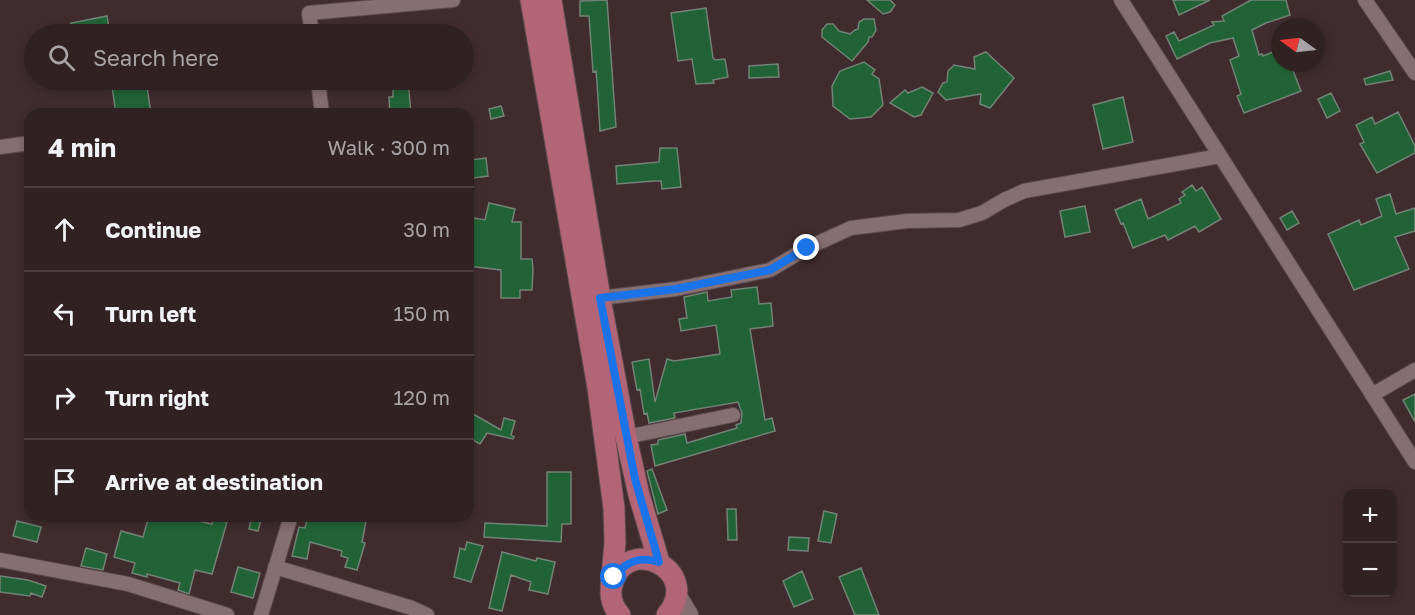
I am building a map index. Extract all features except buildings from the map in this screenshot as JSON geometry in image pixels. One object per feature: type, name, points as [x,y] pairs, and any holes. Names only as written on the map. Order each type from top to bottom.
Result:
[{"type":"main road","points":[[531,0],[598,388],[614,508],[615,543],[611,599],[620,615]]},
{"type":"main road","points":[[551,0],[600,298],[626,437],[639,495],[659,562]]},
{"type":"main road","points":[[611,599],[614,577],[620,568],[629,562],[649,559],[659,562],[669,571],[675,582],[676,595],[672,609],[667,615]]},
{"type":"main road","points":[[676,595],[688,615]]},
{"type":"street","points":[[311,24],[308,6],[453,0]]},
{"type":"street","points":[[1121,0],[1415,462]]},
{"type":"street","points":[[1365,0],[1415,73]]},
{"type":"street","points":[[319,90],[321,108]]},
{"type":"street","points":[[0,147],[24,144]]},
{"type":"street","points":[[600,298],[676,289],[770,270],[807,248],[851,228],[907,221],[959,219],[982,213],[1024,191],[1220,156]]},
{"type":"street","points":[[1372,395],[1415,370]]},
{"type":"street","points":[[626,437],[733,415]]},
{"type":"street","points":[[261,615],[289,522]]},
{"type":"street","points":[[0,560],[128,584],[227,615]]},
{"type":"street","points":[[275,567],[412,608],[427,615]]},
{"type":"route","points":[[614,577],[620,568],[629,562],[639,559],[659,562],[635,479],[600,298],[676,289],[770,270],[807,248]]}]
